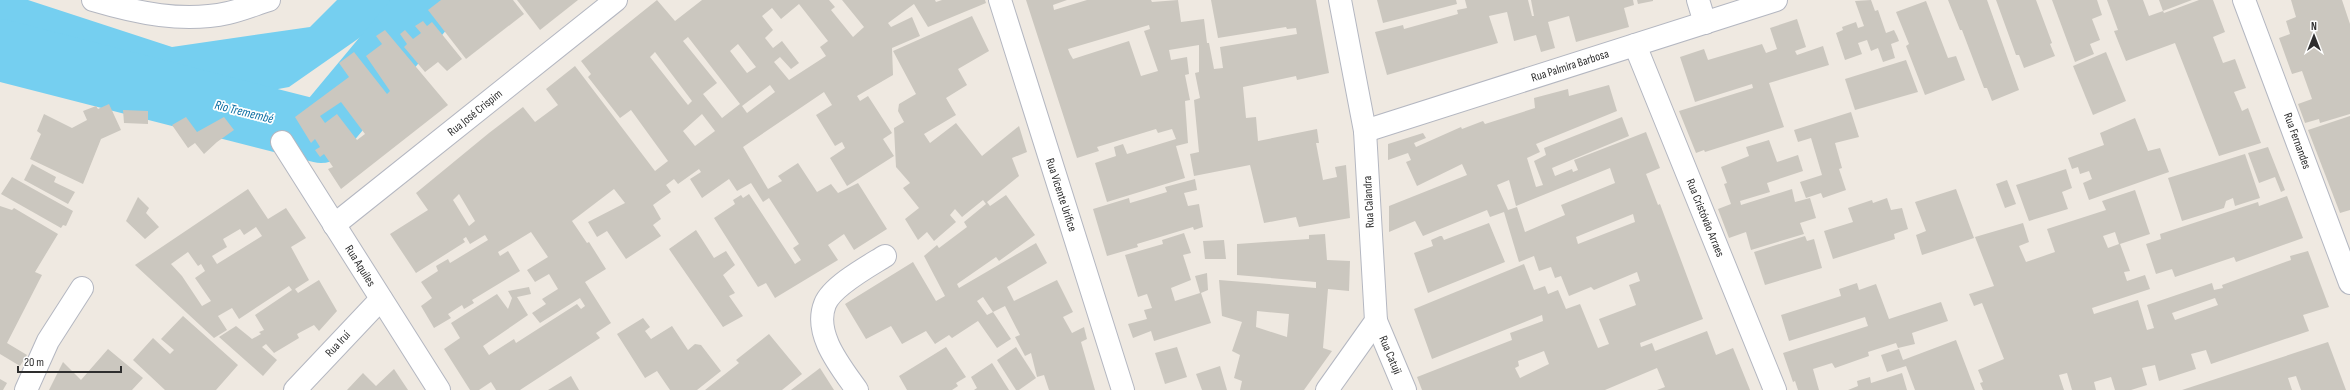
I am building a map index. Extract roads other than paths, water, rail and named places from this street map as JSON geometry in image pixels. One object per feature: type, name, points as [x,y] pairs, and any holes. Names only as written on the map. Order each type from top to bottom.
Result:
[{"type":"street","points":[[93,0],[136,13],[184,17],[228,13],[269,0]]},
{"type":"street","name":"Rua José Crispim","points":[[334,225],[616,0]]},
{"type":"street","name":"Rua Vicente Urifice","points":[[1000,0],[1123,390]]},
{"type":"street","name":"Rua Calandra","points":[[1340,0],[1364,131],[1376,320]]},
{"type":"street","points":[[1698,0],[1705,23]]},
{"type":"street","name":"Rua Palmira Barbosa","points":[[1364,131],[1776,0]]},
{"type":"street","name":"Rua Fernandes","points":[[2244,0],[2350,283]]},
{"type":"street","name":"Rua Cristóvão Arraes","points":[[1635,45],[1775,390]]},
{"type":"street","name":"Rua Aquiles","points":[[282,142],[439,390]]},
{"type":"street","points":[[857,390],[834,356],[824,334],[822,317],[825,302],[838,288],[884,256]]},
{"type":"street","points":[[26,390],[48,341],[82,288]]},
{"type":"street","name":"Rua Iruí","points":[[295,390],[381,299]]},
{"type":"street","points":[[1327,390],[1376,320]]},
{"type":"street","name":"Rua Catuji","points":[[1376,320],[1405,390]]},
{"type":"water","points":[[0,0],[28,0],[172,47],[310,27],[337,0],[406,0],[385,20],[289,87],[220,100],[107,93],[0,41]]},
{"type":"waterway","name":"Rio Tremembé","points":[[0,50],[321,132],[431,0]]}]
